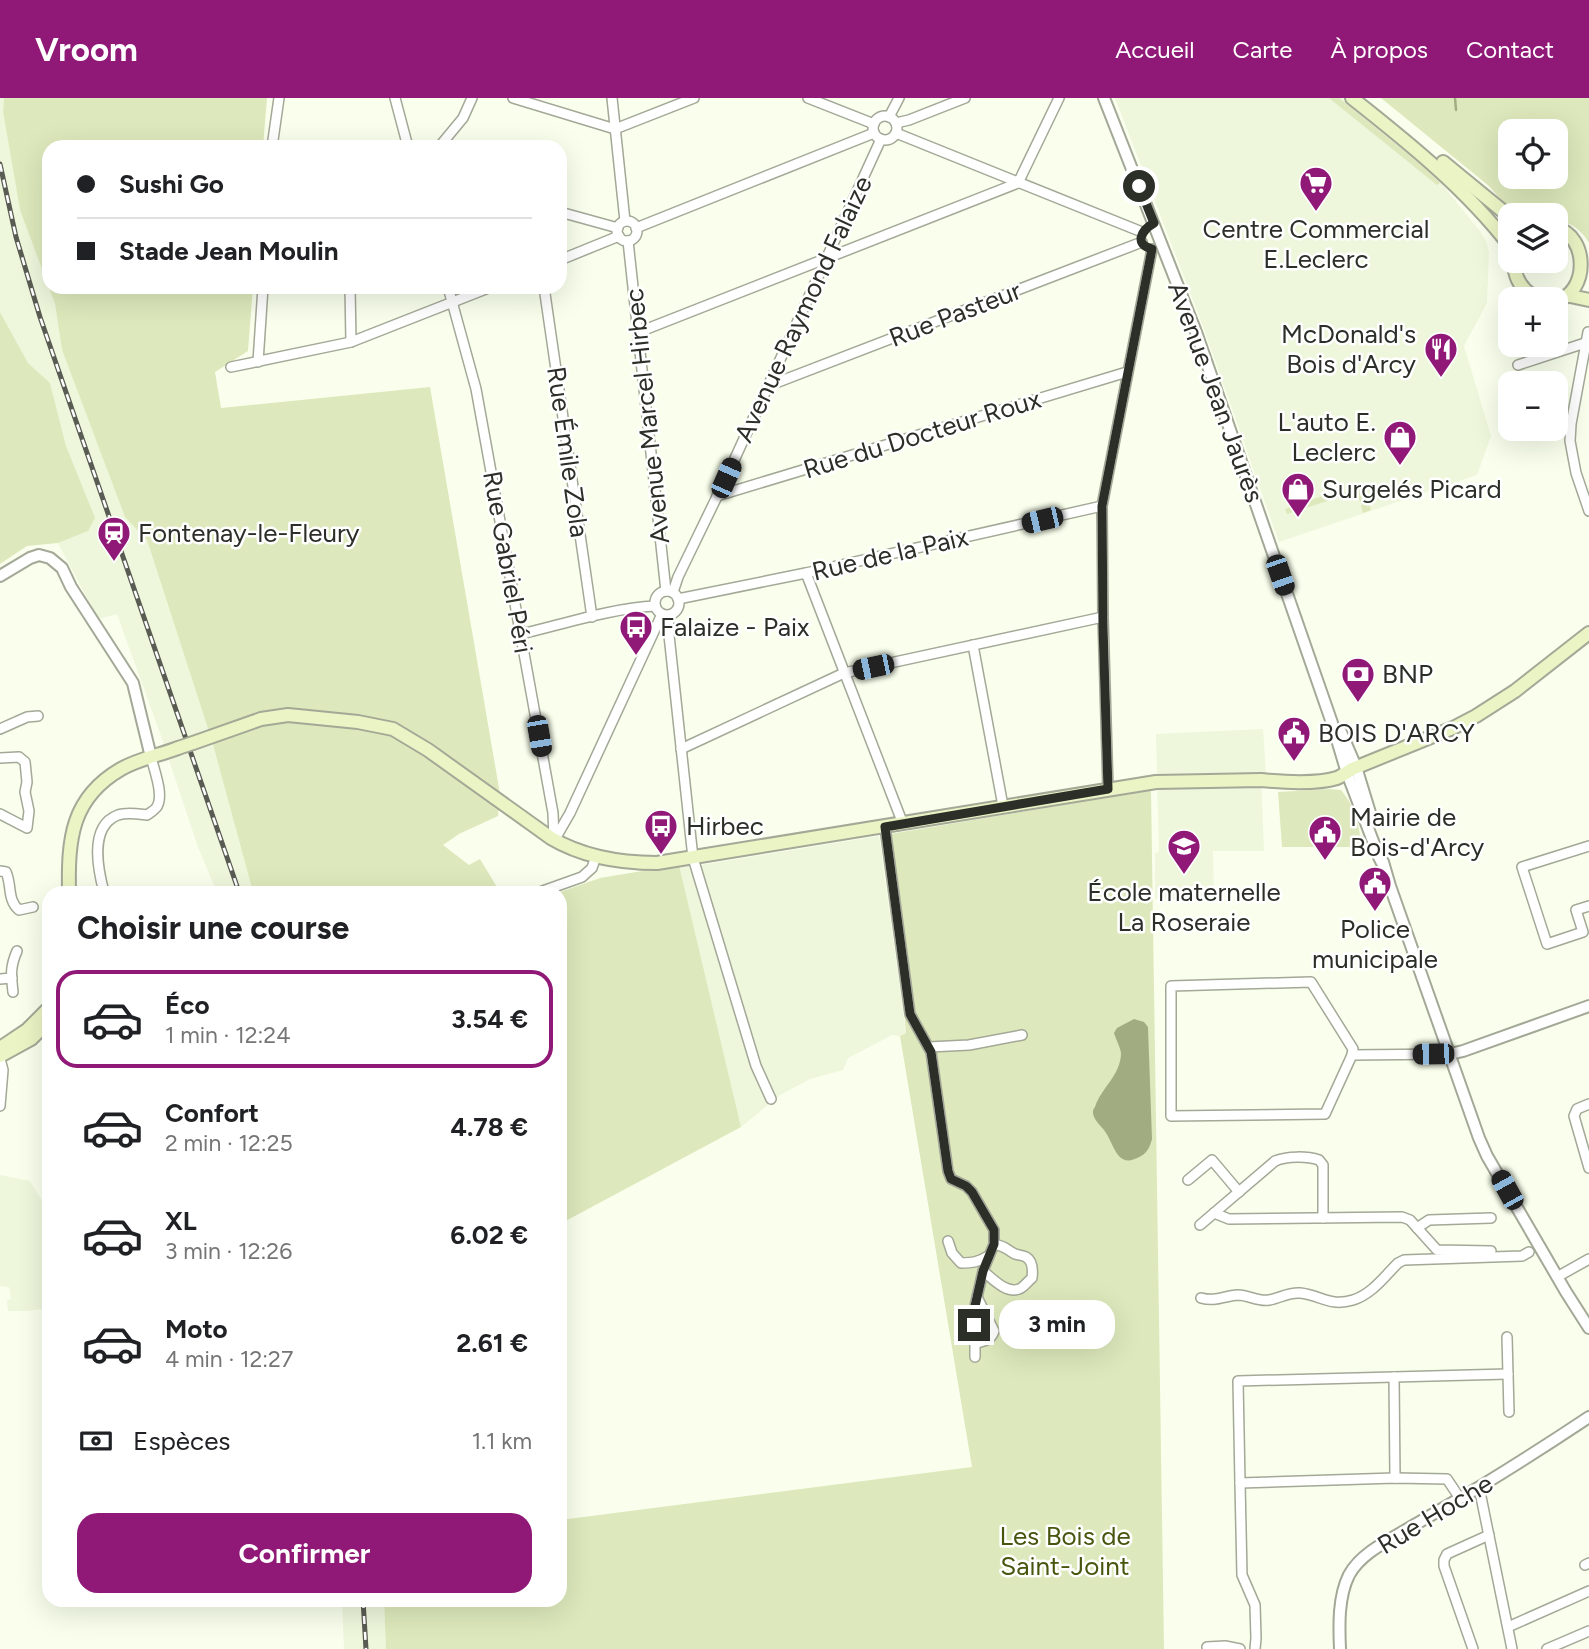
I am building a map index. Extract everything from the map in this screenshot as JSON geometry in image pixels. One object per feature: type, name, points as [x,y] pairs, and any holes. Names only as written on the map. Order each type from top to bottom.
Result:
[{"type":"main road","points":[[1352,98],[1443,173],[1498,230]]},
{"type":"main road","points":[[1365,98],[1498,207]]},
{"type":"main road","points":[[1568,232],[1577,238],[1584,249],[1588,275],[1570,296]]},
{"type":"main road","points":[[1570,296],[1589,300]]},
{"type":"main road","points":[[69,886],[71,840],[75,819],[84,802],[97,787],[120,769],[261,719],[288,715],[358,722],[393,729],[428,750],[554,840],[596,856],[634,863],[657,863],[1156,782],[1275,782],[1338,778],[1476,716],[1515,691],[1589,633]]},
{"type":"main road","points":[[1397,751],[1408,751],[1479,723],[1518,697],[1589,642]]},
{"type":"main road","points":[[0,1048],[27,1030],[42,1015]]},
{"type":"main road","points":[[0,1057],[31,1039],[42,1028]]},
{"type":"street","points":[[273,140],[279,98]]},
{"type":"street","points":[[396,98],[406,140]]},
{"type":"street","points":[[445,140],[463,118],[472,98]]},
{"type":"street","points":[[513,98],[615,129],[694,98]]},
{"type":"street","name":"Avenue Marcel Hirbec","points":[[612,98],[622,232],[639,332],[672,594]]},
{"type":"street","points":[[808,98],[888,140],[899,98]]},
{"type":"street","points":[[894,124],[965,98]]},
{"type":"street","points":[[639,332],[1018,183],[1059,98]]},
{"type":"street","name":"Avenue Jean Jaurès","points":[[1104,98],[1154,223],[1158,248],[1212,376],[1479,1138],[1557,1277],[1589,1328]]},
{"type":"street","points":[[876,132],[878,118],[894,124],[1018,183],[1142,237],[1146,248],[1158,248],[1127,372],[1102,506],[1108,789]]},
{"type":"street","points":[[636,228],[876,132]]},
{"type":"street","name":"Avenue Raymond Falaize","points":[[672,594],[825,260],[876,132]]},
{"type":"street","points":[[567,214],[622,232],[635,236],[636,228],[631,222],[622,232],[567,257]]},
{"type":"street","name":"Rue Pasteur","points":[[768,386],[1142,237],[1154,223]]},
{"type":"street","points":[[258,362],[262,294]]},
{"type":"street","points":[[350,294],[351,342]]},
{"type":"street","name":"Rue Gabriel Péri","points":[[450,294],[476,389],[553,813],[554,840]]},
{"type":"street","points":[[231,367],[351,342],[473,294]]},
{"type":"street","name":"Rue Émile Zola","points":[[545,294],[593,617]]},
{"type":"street","points":[[1588,332],[1570,441],[1576,473],[1589,512]]},
{"type":"street","points":[[1518,365],[1586,343]]},
{"type":"street","name":"Rue du Docteur Roux","points":[[717,496],[1127,372]]},
{"type":"street","name":"Rue de la Paix","points":[[672,594],[806,573],[1102,506]]},
{"type":"street","points":[[0,576],[30,558],[39,555],[50,558],[62,568],[71,587],[133,683],[158,782],[159,799],[156,808],[147,815],[118,815],[106,823],[99,840],[102,886]]},
{"type":"street","points":[[806,573],[903,824]]},
{"type":"street","points":[[521,634],[644,607],[655,606],[666,614],[674,613],[678,607],[672,594],[657,596],[655,606]]},
{"type":"street","points":[[666,614],[693,858],[756,1066],[771,1099]]},
{"type":"street","points":[[554,840],[570,813],[666,614]]},
{"type":"street","points":[[681,749],[844,673],[1103,617]]},
{"type":"street","points":[[973,645],[1003,806]]},
{"type":"street","points":[[0,729],[27,717],[38,716]]},
{"type":"street","points":[[0,758],[19,757],[25,762],[25,792],[29,811],[27,828],[0,814]]},
{"type":"street","points":[[885,827],[910,1014],[931,1052],[948,1171],[951,1179],[972,1192],[994,1230],[994,1244],[983,1271],[977,1297],[975,1357]]},
{"type":"street","points":[[1589,846],[1522,867],[1547,944],[1583,932],[1576,910],[1589,906]]},
{"type":"street","points":[[557,886],[582,877],[592,868],[596,856]]},
{"type":"street","points":[[0,871],[6,872],[9,893],[15,906],[19,909],[33,907]]},
{"type":"street","points":[[13,992],[12,962],[18,951]]},
{"type":"street","points":[[0,979],[12,978]]},
{"type":"street","points":[[1311,982],[1353,1049],[1352,1055],[1325,1114],[1171,1116],[1171,986],[1311,982]]},
{"type":"street","points":[[1352,1055],[1450,1054],[1589,1006]]},
{"type":"street","points":[[929,1047],[969,1045],[1022,1035]]},
{"type":"street","points":[[0,1057],[3,1070],[0,1106]]},
{"type":"street","points":[[1589,1104],[1577,1109],[1574,1116],[1589,1168]]},
{"type":"street","points":[[1200,1225],[1280,1158],[1320,1160],[1323,1165],[1324,1218]]},
{"type":"street","points":[[1188,1180],[1212,1160],[1239,1192]]},
{"type":"street","points":[[1214,1213],[1229,1219],[1402,1217],[1410,1220],[1437,1250],[1530,1252]]},
{"type":"street","points":[[1417,1228],[1429,1220],[1491,1218]]},
{"type":"street","points":[[948,1241],[952,1253],[961,1263],[981,1261],[990,1255]]},
{"type":"street","points":[[983,1271],[1010,1290],[1018,1290],[1032,1278],[1033,1269],[1025,1256],[1016,1254],[1006,1246],[994,1244]]},
{"type":"street","points":[[1201,1298],[1210,1300],[1239,1295],[1266,1301],[1298,1293],[1337,1303],[1360,1297],[1404,1260],[1522,1256],[1540,1247]]},
{"type":"street","points":[[1557,1277],[1589,1259]]},
{"type":"street","points":[[976,1343],[989,1340],[994,1331],[977,1297]]},
{"type":"street","points":[[1507,1337],[1509,1412]]},
{"type":"street","points":[[1255,1649],[1255,1605],[1242,1575],[1238,1381],[1508,1374]]},
{"type":"street","points":[[1394,1377],[1395,1479]]},
{"type":"street","name":"Rue Hoche","points":[[1340,1649],[1344,1587],[1357,1564],[1377,1548],[1589,1418]]},
{"type":"street","points":[[1240,1483],[1447,1479],[1459,1497]]},
{"type":"street","points":[[1479,1487],[1512,1649]]},
{"type":"street","points":[[1473,1649],[1444,1560],[1447,1554],[1489,1535]]},
{"type":"street","points":[[1508,1627],[1589,1591]]},
{"type":"street","points":[[1547,1649],[1589,1631]]},
{"type":"street","points":[[1207,1647],[1240,1649]]},
{"type":"shaded area","points":[[0,98],[4,98],[3,112],[20,210],[42,269],[42,294],[51,294],[55,304],[62,350],[125,517],[147,540],[212,741],[251,886],[214,886],[198,847],[117,614],[98,619],[58,543],[88,531],[50,383],[28,363],[0,312]]},
{"type":"shaded area","points":[[1115,98],[1342,98],[1424,165],[1480,231],[1489,252],[1487,303],[1464,346],[1491,436],[1477,475],[1279,542],[1200,318]]},
{"type":"shaded area","points":[[1263,729],[1266,774],[1261,775],[1264,851],[1213,851],[1214,899],[1155,899],[1155,853],[1159,852],[1156,734]]},
{"type":"shaded area","points":[[879,836],[906,1033],[900,1036],[892,1035],[848,1058],[843,1070],[810,1079],[780,1095],[741,1127],[679,865],[701,865]]},
{"type":"shaded area","points":[[1134,1019],[1144,1022],[1148,1027],[1152,1139],[1143,1154],[1133,1160],[1126,1160],[1117,1154],[1095,1119],[1093,1111],[1120,1061],[1121,1053],[1114,1033],[1117,1028]]},
{"type":"shaded area","points":[[0,1175],[30,1181],[42,1201],[42,1309],[8,1311],[7,1300],[11,1299],[9,1287],[0,1286]]},
{"type":"shaded area","points":[[342,1607],[384,1607],[386,1649],[344,1649]]},
{"type":"green space","points":[[4,98],[267,98],[264,140],[42,140],[42,269],[20,210],[3,112]]},
{"type":"green space","points":[[1329,98],[1339,98],[1440,183],[1437,185]]},
{"type":"green space","points":[[1381,98],[1589,98],[1589,243],[1583,234],[1568,224],[1568,203],[1504,203],[1489,186]]},
{"type":"green space","points":[[51,294],[252,294],[248,351],[215,372],[221,408],[430,387],[500,794],[498,816],[459,834],[443,845],[469,865],[480,859],[496,886],[251,886],[212,741],[147,540],[125,517],[62,350]]},
{"type":"green space","points":[[0,312],[28,363],[50,383],[66,446],[95,518],[88,531],[58,543],[27,546],[0,564]]},
{"type":"green space","points":[[1358,488],[1365,491],[1371,510],[1363,513],[1355,492],[1287,514],[1285,509],[1337,491],[1339,495]]},
{"type":"green space","name":"Les Bois de Saint-Joint","points":[[1151,790],[1164,1649],[386,1649],[384,1607],[567,1607],[567,1519],[972,1467],[900,1036],[906,1033],[904,1011],[914,1009],[890,834]]},
{"type":"green space","points":[[1341,790],[1350,803],[1358,824],[1361,847],[1282,847],[1278,792]]},
{"type":"green space","points":[[679,865],[741,1127],[567,1220],[567,890],[600,878]]},
{"type":"waterway","points":[[1455,98],[1456,110]]},
{"type":"railway","points":[[0,164],[16,237],[40,317],[237,886]]},
{"type":"railway","points":[[363,1607],[366,1649]]},
{"type":"place","name":"Centre Commercial E.Leclerc","points":[[1316,213]]},
{"type":"place","name":"McDonald's Bois d'Arcy","points":[[1441,379]]},
{"type":"place","name":"L'auto E. Leclerc","points":[[1400,467]]},
{"type":"place","name":"Surgelés Picard","points":[[1298,519]]},
{"type":"place","name":"Fontenay-le-Fleury","points":[[114,563]]},
{"type":"place","name":"Falaize - Paix","points":[[636,657]]},
{"type":"place","name":"BNP","points":[[1358,704]]},
{"type":"place","name":"BOIS D'ARCY","points":[[1294,763]]},
{"type":"place","name":"Hirbec","points":[[661,856]]},
{"type":"place","name":"Mairie de Bois-d'Arcy","points":[[1325,862]]},
{"type":"place","name":"École maternelle La Roseraie","points":[[1184,876]]},
{"type":"place","name":"Police municipale","points":[[1375,913]]},
{"type":"route","points":[[974,1325],[975,1306],[983,1271],[994,1244],[994,1230],[972,1192],[951,1179],[948,1171],[931,1052],[910,1014],[885,827],[1108,789],[1102,506],[1152,249],[1146,248],[1142,242],[1142,232],[1154,223],[1139,186]]}]
